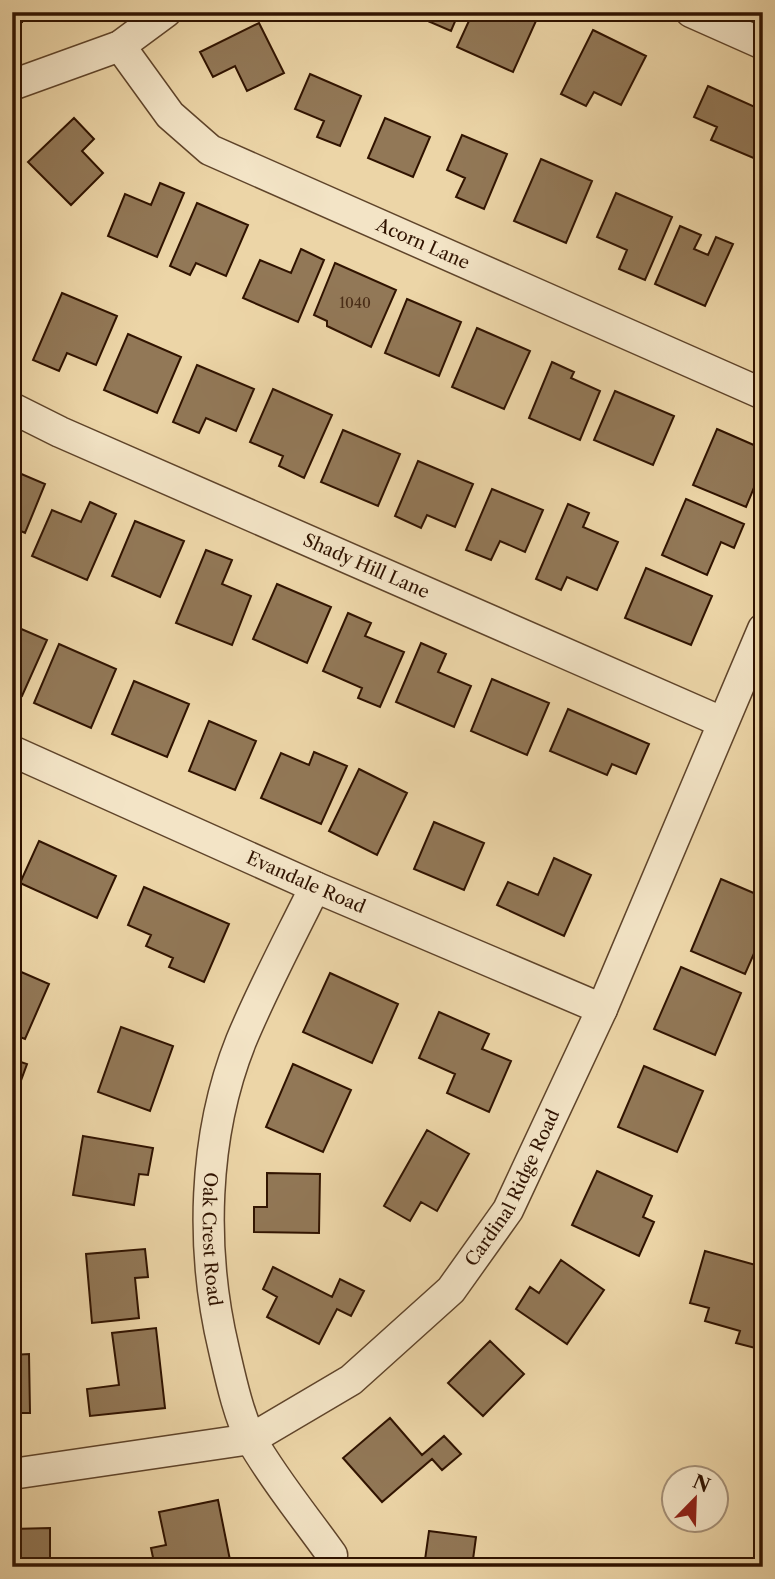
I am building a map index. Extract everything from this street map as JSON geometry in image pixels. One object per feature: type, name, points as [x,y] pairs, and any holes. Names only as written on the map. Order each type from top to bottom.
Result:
[{"type":"street","points":[[12,85],[120,46],[166,12]]},
{"type":"street","points":[[691,12],[763,44]]},
{"type":"street","name":"Acorn Lane","points":[[120,46],[170,115],[210,150],[763,394]]},
{"type":"street","name":"Shady Hill Lane","points":[[12,408],[60,432],[722,722]]},
{"type":"street","name":"Cardinal Ridge Road","points":[[12,1474],[251,1439],[351,1380],[451,1290],[508,1210],[601,1009],[763,629]]},
{"type":"street","name":"Evandale Road","points":[[15,759],[601,1009]]},
{"type":"street","name":"Oak Crest Road","points":[[315,887],[241,1042],[222,1106],[211,1172],[209,1244],[216,1315],[232,1384],[251,1439],[332,1555]]},
{"type":"building","points":[[12,12],[21,12],[22,22],[12,23]]},
{"type":"building","points":[[407,12],[459,12],[451,31]]},
{"type":"building","points":[[473,12],[497,12],[506,16],[508,12],[540,12],[513,72],[457,47]]},
{"type":"building","points":[[259,23],[284,73],[247,91],[235,66],[213,77],[200,52]]},
{"type":"building","points":[[593,30],[646,56],[621,105],[594,92],[586,106],[561,94]]},
{"type":"building","points":[[310,74],[361,96],[340,146],[317,137],[324,121],[295,109]]},
{"type":"building","points":[[708,86],[757,108],[760,101],[763,102],[763,162],[711,140],[717,127],[694,117]]},
{"type":"building","points":[[74,118],[94,139],[82,151],[103,173],[71,205],[28,162]]},
{"type":"building","points":[[385,118],[430,137],[413,177],[368,158]]},
{"type":"building","points":[[462,135],[507,154],[484,209],[456,197],[465,178],[447,170]]},
{"type":"building","points":[[541,159],[592,181],[566,243],[514,221]]},
{"type":"building","points":[[160,183],[184,193],[157,257],[108,236],[125,194],[151,205]]},
{"type":"building","points":[[616,193],[672,217],[645,280],[619,269],[627,250],[597,237]]},
{"type":"building","points":[[197,203],[248,225],[226,276],[196,263],[190,275],[170,266]]},
{"type":"building","points":[[680,226],[701,235],[694,249],[708,255],[716,237],[733,244],[705,306],[655,284]]},
{"type":"building","points":[[301,249],[324,260],[298,322],[243,298],[260,260],[291,273]]},
{"type":"building","points":[[335,263],[396,290],[371,347],[327,326],[327,321],[314,315]]},
{"type":"building","points":[[62,293],[117,316],[96,365],[67,353],[59,371],[33,360]]},
{"type":"building","points":[[407,299],[461,322],[439,376],[385,353]]},
{"type":"building","points":[[477,328],[530,351],[504,409],[452,387]]},
{"type":"building","points":[[128,334],[181,357],[157,413],[104,390]]},
{"type":"building","points":[[552,362],[574,372],[571,378],[600,391],[580,440],[529,418]]},
{"type":"building","points":[[197,365],[254,389],[236,431],[206,418],[199,433],[173,422]]},
{"type":"building","points":[[273,389],[332,415],[304,478],[279,466],[283,456],[250,442]]},
{"type":"building","points":[[615,391],[674,416],[653,465],[594,440]]},
{"type":"building","points":[[717,429],[763,449],[763,466],[746,507],[693,485]]},
{"type":"building","points":[[343,430],[400,454],[378,506],[321,482]]},
{"type":"building","points":[[418,461],[473,484],[455,527],[427,515],[421,528],[395,516]]},
{"type":"building","points":[[12,470],[45,484],[25,533],[12,527]]},
{"type":"building","points":[[492,489],[543,510],[525,552],[500,541],[491,560],[466,550]]},
{"type":"building","points":[[686,499],[744,524],[734,548],[721,542],[707,575],[662,555]]},
{"type":"building","points":[[90,502],[116,514],[87,580],[32,556],[52,510],[81,522]]},
{"type":"building","points":[[568,504],[589,513],[583,527],[618,542],[597,590],[567,577],[561,590],[536,579]]},
{"type":"building","points":[[135,521],[184,541],[160,597],[112,576]]},
{"type":"building","points":[[206,550],[232,560],[222,584],[251,596],[232,645],[176,623]]},
{"type":"building","points":[[646,568],[712,596],[691,645],[625,618]]},
{"type":"building","points":[[277,584],[331,607],[307,663],[253,639]]},
{"type":"building","points":[[348,613],[371,623],[365,636],[404,652],[380,707],[358,698],[362,688],[323,671]]},
{"type":"building","points":[[12,625],[47,640],[22,696],[12,692]]},
{"type":"building","points":[[421,643],[446,654],[438,672],[471,686],[454,727],[396,702]]},
{"type":"building","points":[[59,644],[116,669],[91,728],[34,703]]},
{"type":"building","points":[[492,679],[549,703],[527,755],[471,731]]},
{"type":"building","points":[[134,681],[189,704],[167,757],[112,734]]},
{"type":"building","points":[[568,709],[649,744],[636,774],[612,764],[607,775],[550,751]]},
{"type":"building","points":[[209,721],[256,741],[235,790],[189,771]]},
{"type":"building","points":[[314,752],[347,766],[321,824],[261,798],[281,753],[309,765]]},
{"type":"building","points":[[359,769],[407,793],[377,855],[329,831]]},
{"type":"building","points":[[434,822],[484,843],[464,890],[414,869]]},
{"type":"building","points":[[39,841],[116,876],[97,918],[20,883]]},
{"type":"building","points":[[554,858],[591,875],[564,936],[497,905],[508,882],[538,895]]},
{"type":"building","points":[[721,879],[763,897],[763,933],[745,974],[691,951]]},
{"type":"building","points":[[144,887],[229,924],[204,982],[169,967],[173,958],[146,946],[151,935],[128,925]]},
{"type":"building","points":[[681,967],[741,993],[715,1055],[654,1029]]},
{"type":"building","points":[[12,968],[49,984],[25,1039],[12,1034]]},
{"type":"building","points":[[330,973],[398,1004],[372,1063],[303,1032]]},
{"type":"building","points":[[439,1012],[489,1034],[482,1049],[511,1061],[489,1112],[447,1093],[455,1074],[419,1058]]},
{"type":"building","points":[[121,1027],[173,1046],[150,1111],[98,1092]]},
{"type":"building","points":[[12,1059],[27,1064],[12,1105]]},
{"type":"building","points":[[293,1064],[351,1090],[323,1152],[266,1127]]},
{"type":"building","points":[[644,1066],[703,1091],[677,1152],[618,1127]]},
{"type":"building","points":[[427,1130],[469,1154],[437,1211],[421,1202],[410,1221],[384,1206]]},
{"type":"building","points":[[83,1136],[153,1148],[148,1175],[139,1174],[134,1205],[73,1195]]},
{"type":"building","points":[[597,1171],[652,1196],[643,1217],[654,1222],[639,1256],[572,1225]]},
{"type":"building","points":[[267,1173],[320,1174],[319,1233],[254,1232],[254,1207],[267,1207]]},
{"type":"building","points":[[145,1249],[148,1277],[135,1278],[139,1318],[92,1323],[86,1254]]},
{"type":"building","points":[[705,1251],[763,1267],[763,1350],[736,1343],[740,1331],[705,1321],[709,1308],[690,1303]]},
{"type":"building","points":[[561,1260],[604,1290],[567,1344],[516,1309],[530,1287],[539,1293]]},
{"type":"building","points":[[273,1267],[332,1297],[340,1279],[364,1291],[351,1316],[337,1309],[319,1344],[267,1317],[277,1297],[263,1289]]},
{"type":"building","points":[[156,1328],[165,1408],[90,1416],[87,1389],[119,1385],[112,1333]]},
{"type":"building","points":[[490,1341],[524,1374],[483,1416],[448,1383]]},
{"type":"building","points":[[29,1354],[30,1413],[12,1413],[12,1355]]},
{"type":"building","points":[[390,1418],[422,1455],[444,1436],[461,1454],[442,1470],[432,1459],[382,1502],[343,1458]]},
{"type":"building","points":[[218,1500],[230,1560],[198,1567],[155,1567],[151,1548],[166,1545],[159,1512]]},
{"type":"building","points":[[50,1528],[50,1567],[12,1567],[12,1529]]},
{"type":"building","points":[[429,1531],[476,1537],[472,1567],[424,1567]]}]
